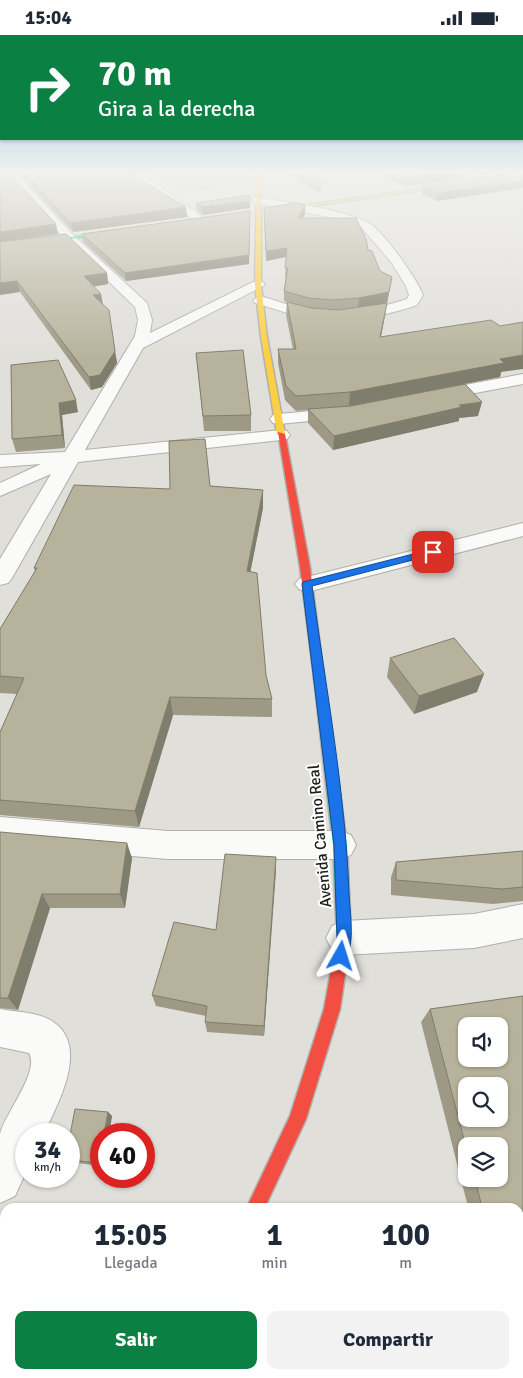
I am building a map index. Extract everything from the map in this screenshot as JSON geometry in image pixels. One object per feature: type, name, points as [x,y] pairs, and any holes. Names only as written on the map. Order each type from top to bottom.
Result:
[{"type":"street","points":[[0,578],[142,336],[145,320],[142,306],[66,235]]},
{"type":"street","points":[[0,248],[99,235]]},
{"type":"street","name":"Avenida Camino Real","points":[[255,235],[258,285],[264,337],[306,575],[340,845],[344,938],[332,1009],[298,1119],[258,1203]]},
{"type":"street","points":[[260,300],[319,316],[339,316],[395,308],[412,302],[416,295],[413,286],[396,260],[374,235]]},
{"type":"street","points":[[137,345],[258,285]]},
{"type":"street","points":[[418,399],[523,379]]},
{"type":"street","points":[[0,461],[71,457],[280,427],[320,417],[357,411]]},
{"type":"street","points":[[0,491],[71,457]]},
{"type":"street","points":[[306,575],[523,529]]},
{"type":"street","points":[[0,831],[168,845],[340,845]]},
{"type":"street","points":[[344,938],[474,931],[523,921]]},
{"type":"street","points":[[0,1028],[39,1035],[49,1045],[51,1059],[48,1078],[0,1181]]},
{"type":"building","points":[[67,235],[107,273],[84,276],[101,294],[93,295],[109,310],[115,351],[100,375],[89,377],[17,281],[0,283],[0,242]]},
{"type":"building","points":[[83,235],[249,235],[249,255],[125,273]]},
{"type":"building","points":[[265,235],[364,235],[368,250],[372,251],[380,271],[392,277],[389,292],[359,298],[333,300],[309,298],[284,291],[288,268],[285,268],[287,248],[266,251]]},
{"type":"building","points":[[287,302],[311,308],[339,310],[387,303],[380,337],[491,320],[500,326],[523,322],[523,355],[500,359],[504,363],[350,392],[296,396],[286,386],[278,349],[296,349]]},
{"type":"building","points":[[243,350],[251,415],[203,416],[196,353]]},
{"type":"building","points":[[58,360],[76,400],[59,403],[62,435],[12,439],[11,365]]},
{"type":"building","points":[[465,384],[482,402],[459,405],[462,407],[334,436],[308,409],[351,406]]},
{"type":"building","points":[[205,439],[210,486],[263,490],[247,571],[257,573],[266,675],[272,699],[170,697],[135,811],[0,800],[0,732],[24,678],[0,676],[0,629],[37,568],[34,568],[74,485],[170,489],[169,441]]},
{"type":"building","points":[[454,638],[484,674],[419,696],[390,658]]},
{"type":"building","points":[[0,832],[127,843],[120,894],[42,894],[8,998],[0,998]]},
{"type":"building","points":[[523,851],[523,887],[502,889],[396,880],[396,862]]},
{"type":"building","points":[[225,854],[276,857],[264,1026],[205,1022],[207,1006],[152,995],[174,922],[216,930]]},
{"type":"building","points":[[523,996],[523,1203],[481,1203],[477,1187],[508,1187],[508,1137],[463,1137],[461,1127],[508,1127],[508,1077],[458,1077],[458,1116],[430,1009]]},
{"type":"building","points":[[75,1109],[108,1112],[106,1123],[90,1123],[90,1162],[80,1161],[80,1123],[72,1123]]},
{"type":"traffic: fast","points":[[0,248],[94,235]]},
{"type":"traffic: fast","points":[[319,678],[340,845],[344,938],[342,948]]},
{"type":"traffic: slow","points":[[258,235],[258,285],[264,337],[281,434]]},
{"type":"traffic: jam","points":[[281,434],[305,567],[319,678]]},
{"type":"traffic: jam","points":[[258,1203],[298,1119],[332,1009],[342,948]]},
{"type":"route","points":[[341,956],[344,938],[340,845],[307,584],[433,552]]}]
